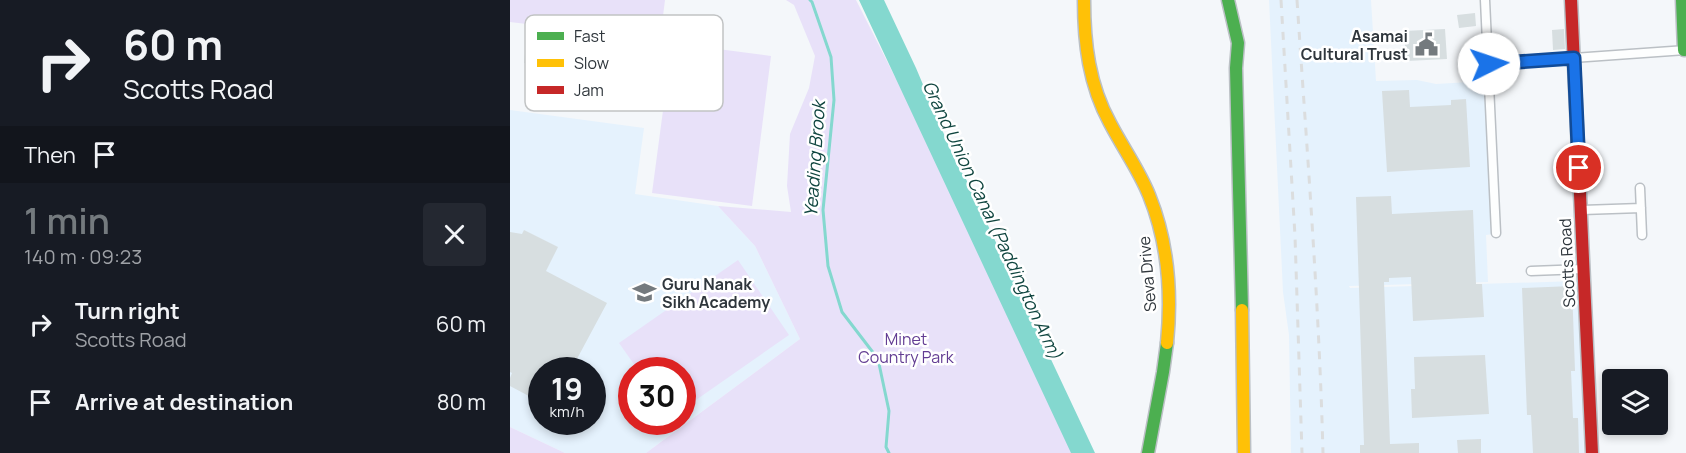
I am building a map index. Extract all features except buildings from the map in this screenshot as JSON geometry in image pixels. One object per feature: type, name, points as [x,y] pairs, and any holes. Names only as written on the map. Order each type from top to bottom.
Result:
[{"type":"street","name":"Seva Drive","points":[[1084,0],[1084,45],[1092,80],[1102,109],[1147,191],[1161,229],[1166,258],[1168,281],[1166,345],[1148,453]]},
{"type":"street","points":[[1228,0],[1238,43],[1236,68],[1244,453]]},
{"type":"street","points":[[1485,0],[1496,233]]},
{"type":"street","name":"Scotts Road","points":[[1571,0],[1593,453]]},
{"type":"street","points":[[1489,64],[1685,50],[1682,0]]},
{"type":"street","points":[[1640,188],[1641,235]]},
{"type":"street","points":[[1581,210],[1641,208]]},
{"type":"street","points":[[1531,271],[1584,268]]},
{"type":"shaded area","points":[[859,0],[884,0],[957,165],[965,177],[1095,453],[1071,453]]},
{"type":"shaded area","points":[[1269,0],[1371,0],[1376,81],[1417,80],[1436,84],[1486,81],[1494,234],[1486,235],[1488,282],[1349,286],[1350,288],[1578,281],[1584,453],[1291,453],[1289,335],[1283,292]]},
{"type":"shaded area","name":"Guru Nanak Sikh Academy","points":[[510,110],[644,128],[635,194],[718,206],[755,246],[800,339],[696,416],[696,357],[618,357],[618,435],[670,435],[646,453],[565,453],[510,427]]},
{"type":"green space","points":[[510,0],[665,0],[663,15],[525,15],[525,24],[510,22]]},
{"type":"green space","name":"Minet Country Park","points":[[786,0],[856,0],[930,146],[1072,453],[646,453],[670,435],[696,435],[696,416],[800,339],[755,246],[718,206],[791,212],[787,186],[790,134],[809,88],[815,56],[794,5]]},
{"type":"green space","points":[[723,50],[771,56],[752,206],[652,193],[663,111],[723,111]]},
{"type":"green space","points":[[738,260],[789,335],[696,400],[696,357],[629,357],[619,343]]},
{"type":"green space","points":[[510,427],[565,453],[510,453]]},
{"type":"waterway","name":"Yeading Brook","points":[[810,0],[831,57],[834,100],[823,210],[828,266],[842,312],[878,359],[889,411],[886,447],[889,453]]},
{"type":"railway","points":[[1281,0],[1295,236],[1302,453]]},
{"type":"railway","points":[[1297,0],[1316,283],[1323,453]]},
{"type":"traffic: fast","points":[[1228,0],[1238,43],[1236,68],[1242,310]]},
{"type":"traffic: fast","points":[[1682,0],[1684,50]]},
{"type":"traffic: fast","points":[[1148,453],[1167,343]]},
{"type":"traffic: slow","points":[[1084,0],[1089,63],[1097,94],[1110,123],[1145,186],[1161,231],[1169,287],[1167,343]]},
{"type":"traffic: slow","points":[[1242,310],[1244,453]]},
{"type":"traffic: jam","points":[[1571,0],[1592,453]]},
{"type":"place","name":"Asamai Cultural Trust","points":[[1426,45]]},
{"type":"place","name":"Guru Nanak Sikh Academy","points":[[644,293]]},
{"type":"route","points":[[1489,64],[1574,58],[1579,168]]},
{"type":"water label","name":"Grand Union Canal (Paddington Arm)","points":[[992,220]]}]
